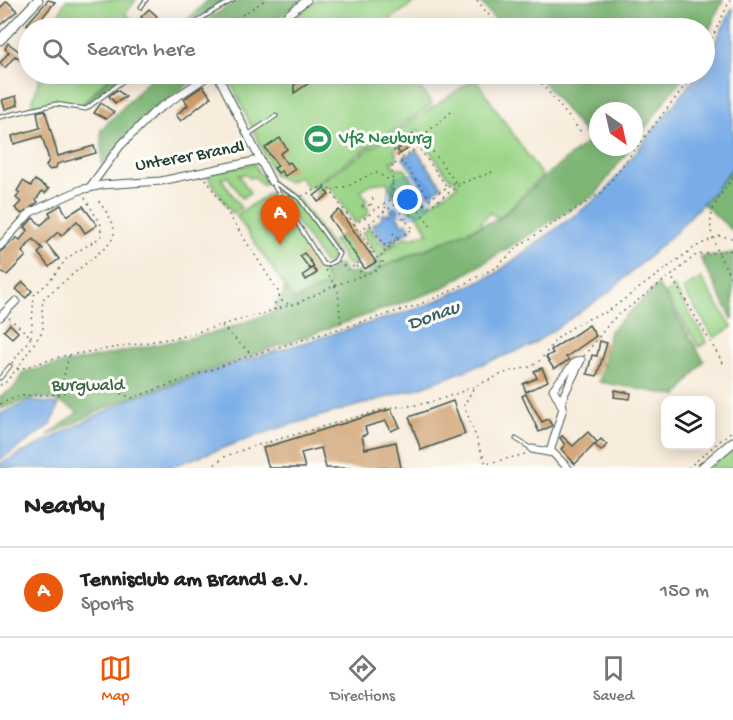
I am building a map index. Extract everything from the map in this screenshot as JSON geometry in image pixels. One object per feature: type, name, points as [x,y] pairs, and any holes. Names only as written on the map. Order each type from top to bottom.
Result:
[{"type":"main road","points":[[21,18],[38,0]]},
{"type":"main road","points":[[0,40],[18,21]]},
{"type":"main road","points":[[702,468],[733,442]]},
{"type":"street","points":[[283,18],[307,0]]},
{"type":"street","name":"Unterer Brandl","points":[[89,188],[120,146],[154,112],[196,84]]},
{"type":"street","points":[[223,84],[271,182]]},
{"type":"street","name":"Unterer Brandl","points":[[0,246],[31,212],[80,190],[160,181],[259,160]]},
{"type":"street","points":[[1,316],[16,301]]},
{"type":"street","points":[[563,408],[553,388],[574,362],[581,360]]},
{"type":"street","points":[[550,452],[563,408],[562,399],[581,360]]},
{"type":"street","points":[[535,450],[550,452],[568,468]]},
{"type":"lane","points":[[141,7],[146,0]]},
{"type":"lane","points":[[202,18],[233,0]]},
{"type":"lane","points":[[0,117],[56,104],[86,109],[119,84]]},
{"type":"lane","points":[[247,135],[276,116]]},
{"type":"lane","points":[[271,182],[280,184],[299,198],[339,254],[335,261],[327,265],[323,264],[271,182]]},
{"type":"lane","points":[[0,378],[11,364]]},
{"type":"lane","points":[[516,439],[535,450]]},
{"type":"path","points":[[237,18],[265,0]]},
{"type":"path","points":[[477,0],[491,18]]},
{"type":"path","points":[[715,32],[730,0]]},
{"type":"path","points":[[542,84],[581,132]]},
{"type":"path","points":[[0,404],[18,396],[53,395],[93,383],[132,398],[252,355],[418,305],[449,292],[498,266],[520,245],[601,193],[686,84]]},
{"type":"path","points":[[451,112],[425,134],[426,142],[455,182]]},
{"type":"path","points":[[409,140],[394,150],[430,199]]},
{"type":"path","points":[[354,225],[395,195],[392,164],[401,163],[401,159],[408,153],[426,142]]},
{"type":"path","points":[[402,145],[408,153]]},
{"type":"path","points":[[419,147],[447,187]]},
{"type":"path","points":[[423,204],[429,207],[462,183],[495,171]]},
{"type":"path","points":[[330,190],[348,186],[375,172],[394,182]]},
{"type":"path","points":[[202,173],[278,291],[279,298],[274,310]]},
{"type":"path","points":[[733,178],[720,194],[710,214],[712,238],[733,282]]},
{"type":"path","points":[[404,219],[455,182],[462,183]]},
{"type":"path","points":[[299,198],[324,186],[330,190],[371,252],[381,263]]},
{"type":"path","points":[[17,369],[11,364],[31,337],[34,295],[50,281],[67,258],[101,237],[101,225],[80,190]]},
{"type":"path","points":[[373,198],[371,205],[375,211]]},
{"type":"path","points":[[0,385],[5,383],[17,369],[43,330],[44,298],[107,246],[114,237],[114,226],[98,200]]},
{"type":"path","points":[[362,206],[371,205]]},
{"type":"path","points":[[383,205],[387,210]]},
{"type":"path","points":[[359,232],[397,205],[413,230],[384,245],[370,225]]},
{"type":"path","points":[[419,209],[431,227]]},
{"type":"path","points":[[393,233],[396,238],[401,237]]},
{"type":"path","points":[[17,369],[69,355],[180,337],[290,305],[377,270],[381,263],[381,255],[401,237]]},
{"type":"path","points":[[210,468],[226,456],[251,447],[392,407],[412,407],[474,389],[503,374],[530,367],[538,362],[557,339],[597,314],[607,312],[668,266],[712,238],[733,238]]},
{"type":"path","points":[[581,360],[606,332],[612,320],[696,255],[733,250]]},
{"type":"path","points":[[335,261],[343,262],[348,270],[360,262]]},
{"type":"path","points":[[323,264],[336,285],[342,327]]},
{"type":"path","points":[[356,265],[363,276]]},
{"type":"path","points":[[671,276],[723,363]]},
{"type":"path","points":[[279,298],[290,305]]},
{"type":"path","points":[[1,316],[31,337]]},
{"type":"path","points":[[222,326],[252,355]]},
{"type":"path","points":[[53,395],[61,387],[69,355]]},
{"type":"path","points":[[474,389],[464,405],[486,465],[535,450]]},
{"type":"path","points":[[688,468],[733,430]]},
{"type":"green space","points":[[66,0],[136,0],[125,14],[131,18],[57,18]]},
{"type":"green space","points":[[208,0],[226,0],[199,18],[189,18]]},
{"type":"green space","points":[[239,0],[302,0],[278,18],[209,18]]},
{"type":"green space","points":[[317,0],[417,0],[393,18],[293,18]]},
{"type":"green space","points":[[479,0],[723,0],[715,18],[494,18]]},
{"type":"green space","points":[[38,84],[101,84],[81,105],[54,101],[31,106]]},
{"type":"green space","points":[[104,84],[113,84],[94,101],[82,106]]},
{"type":"green space","points":[[145,84],[188,84],[153,110],[102,165],[101,130]]},
{"type":"green space","name":"VfR Neuburg","points":[[232,84],[417,84],[432,104],[308,188],[299,176],[289,182],[274,175]]},
{"type":"green space","points":[[468,84],[478,84],[542,176],[501,216],[497,218],[490,213],[481,222],[482,225],[367,271],[365,269],[380,259],[362,234],[369,227],[384,247],[397,240],[381,256],[406,236],[410,238],[429,233],[415,211],[412,213],[396,201],[394,179],[393,197],[387,182],[370,184],[361,191],[367,200],[363,206],[367,206],[369,214],[355,223],[329,185],[317,193],[313,187]],"holes":[[[418,129],[428,144],[426,146],[450,179],[452,178],[458,185],[429,205],[424,202],[426,200],[404,168],[394,168],[391,161],[396,160],[397,155],[394,150]]]},
{"type":"green space","name":"Burgwald","points":[[545,84],[678,84],[643,131],[643,102],[589,102],[589,139]]},
{"type":"green space","name":"Burgwald","points":[[589,141],[589,156],[624,156],[596,194],[441,289],[118,402],[47,436],[78,412],[57,401],[40,398],[0,409],[0,397],[14,388],[24,372],[218,332],[276,311],[276,303],[281,300],[285,288],[294,300],[330,284],[324,274],[340,264],[346,273],[357,272],[364,277],[502,217],[545,176]]},
{"type":"green space","points":[[254,163],[259,173],[269,181],[262,185],[255,177],[249,178],[246,174],[239,175],[250,193],[242,198],[228,177],[221,178],[241,208],[232,213],[206,174]]},
{"type":"green space","points":[[733,168],[733,231],[703,204]]},
{"type":"green space","points":[[275,186],[298,199],[337,254],[328,264],[324,263],[274,188]]},
{"type":"green space","points":[[270,193],[330,284],[294,300],[236,215]]},
{"type":"green space","points":[[341,235],[359,259],[350,266],[343,260],[343,256],[333,241]]},
{"type":"green space","points":[[733,253],[733,320],[700,257]]},
{"type":"green space","points":[[701,278],[732,327],[714,338],[683,289]]},
{"type":"green space","points":[[658,285],[704,361],[677,396],[599,382],[610,331]]},
{"type":"green space","points":[[674,287],[707,342],[699,347],[665,293]]},
{"type":"green space","points":[[733,447],[733,468],[709,468]]},
{"type":"water","name":"Donau","points":[[733,7],[733,166],[715,190],[676,232],[608,293],[530,346],[419,388],[279,428],[167,468],[0,468],[0,464],[128,400],[246,360],[423,307],[495,274],[603,194],[633,156],[643,156],[643,143],[690,84],[715,84],[715,43]]},
{"type":"water","points":[[416,150],[442,186],[429,195],[403,158]]},
{"type":"water","points":[[395,207],[399,209],[397,216],[403,225],[407,223],[411,230],[385,244],[372,225],[381,220],[382,214],[391,215],[391,209]]},
{"type":"water","points":[[30,401],[59,404],[51,425],[0,460],[0,414]]},
{"type":"building","points":[[48,0],[55,2],[42,18],[32,18]]},
{"type":"building","points":[[7,1],[17,11],[0,25],[0,8]]},
{"type":"building","points":[[149,9],[157,16],[155,18],[141,17]]},
{"type":"building","points":[[8,43],[18,51],[18,58],[15,56],[5,68],[0,63],[9,52],[5,49]]},
{"type":"building","points":[[295,84],[307,84],[294,93]]},
{"type":"building","points":[[203,86],[211,97],[181,121],[176,115],[188,105],[184,99]]},
{"type":"building","points":[[117,90],[126,97],[115,103],[109,96]]},
{"type":"building","points":[[16,96],[18,105],[5,109],[2,100]]},
{"type":"building","points":[[101,103],[114,112],[106,119],[94,113]]},
{"type":"building","points":[[45,110],[58,156],[94,146],[96,153],[57,164],[56,168],[50,170],[46,166],[49,160],[42,136],[14,144],[12,136],[40,128],[37,112]]},
{"type":"building","points":[[414,134],[419,141],[400,154],[397,150],[410,141],[408,138]]},
{"type":"building","points":[[280,138],[287,149],[280,154],[287,164],[290,162],[295,169],[285,176],[274,168],[278,166],[265,148]]},
{"type":"building","points":[[35,180],[49,189],[45,193],[42,191],[36,200],[38,202],[22,214],[15,208],[21,202],[16,198],[20,193],[17,191],[23,181],[31,186]]},
{"type":"building","points":[[324,188],[329,195],[318,202],[314,196]]},
{"type":"building","points":[[61,205],[67,216],[83,206],[97,225],[85,233],[77,221],[61,236],[58,232],[46,243],[59,259],[49,267],[38,253],[43,249],[33,239],[22,252],[26,256],[7,275],[3,273],[0,270],[0,252],[17,238],[20,240],[28,230],[25,227],[33,218],[41,225],[51,216],[49,212]]},
{"type":"building","points":[[339,210],[376,262],[365,269],[329,217]]},
{"type":"building","points":[[304,253],[314,266],[310,269],[300,256]]},
{"type":"building","points":[[313,268],[317,273],[306,280],[303,275]]},
{"type":"building","points":[[23,282],[32,291],[26,298],[16,289]]},
{"type":"building","points":[[10,324],[18,332],[12,338],[4,331]]},
{"type":"building","points":[[589,325],[596,336],[566,357],[569,360],[554,369],[546,357],[553,353],[551,350]]},
{"type":"building","points":[[600,341],[607,343],[597,376],[587,374],[592,355],[597,356]]},
{"type":"building","points":[[542,368],[548,381],[526,392],[523,384],[537,378],[534,371]]},
{"type":"building","points":[[615,390],[631,393],[630,399],[614,397]]},
{"type":"building","points":[[526,394],[542,422],[548,419],[552,426],[539,432],[522,396]]},
{"type":"building","points":[[453,401],[465,434],[421,450],[409,417]]},
{"type":"building","points":[[391,409],[400,427],[391,431],[386,421],[365,427],[367,434],[362,436],[365,449],[396,442],[401,468],[326,468],[321,448],[301,453],[305,468],[269,468],[263,448]]},
{"type":"building","points":[[588,432],[597,442],[575,464],[561,449],[565,445],[560,438],[562,436],[573,446]]},
{"type":"building","points":[[601,439],[607,445],[601,451],[595,445]]},
{"type":"place","name":"VfR Neuburg","points":[[318,139]]},
{"type":"place","name":"Tennisclub am Brandl e.V.","points":[[280,245]]}]
